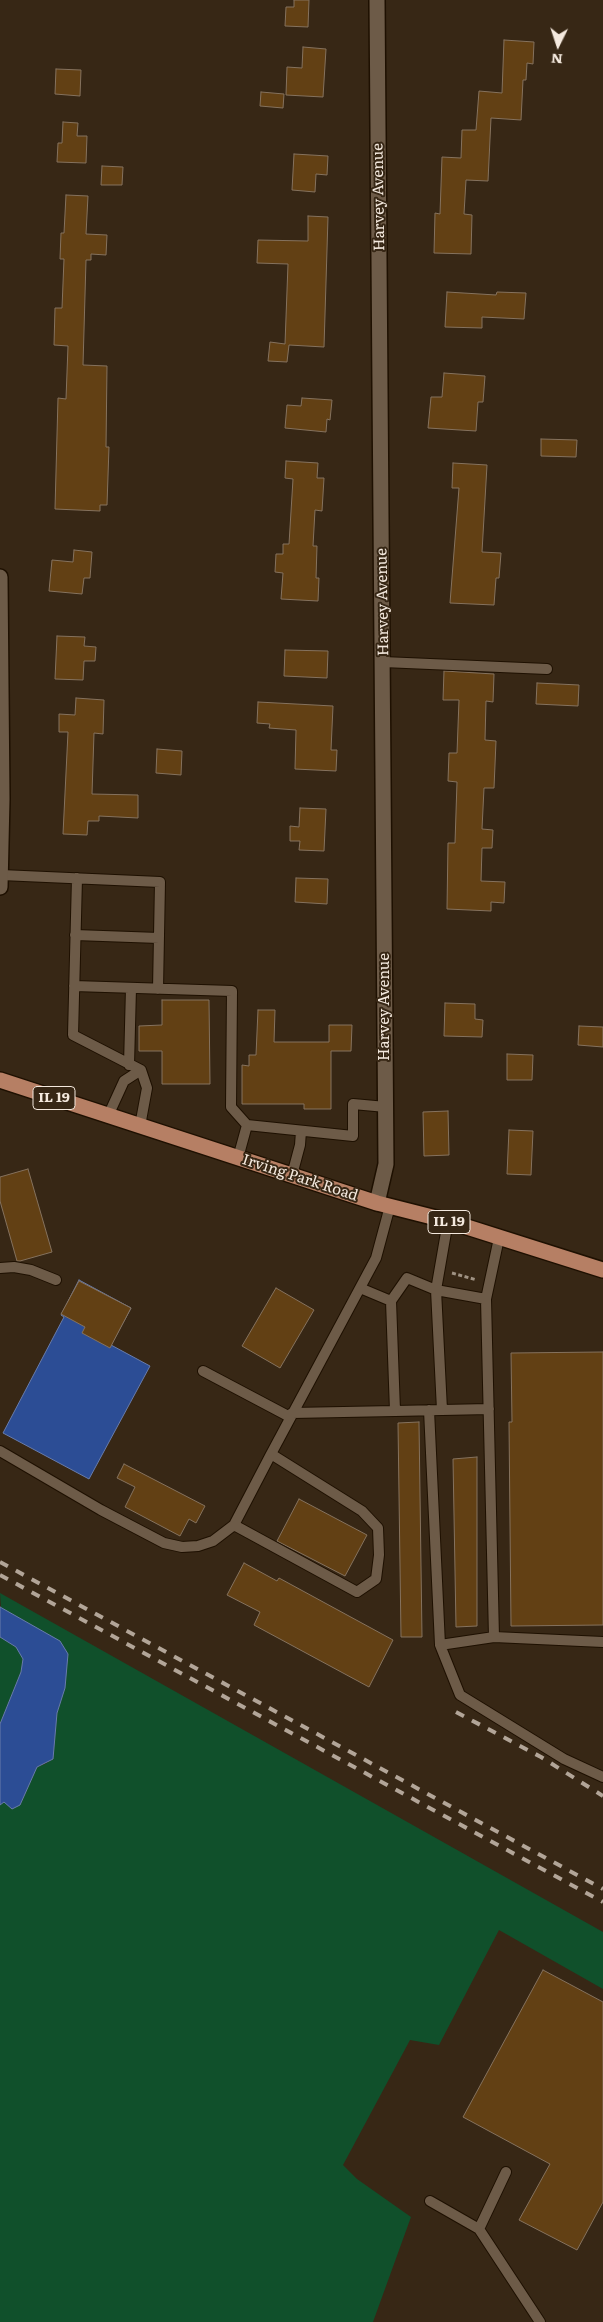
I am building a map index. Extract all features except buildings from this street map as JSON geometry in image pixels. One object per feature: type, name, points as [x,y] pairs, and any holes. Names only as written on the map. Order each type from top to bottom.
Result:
[{"type":"main road","name":"Irving Park Road","points":[[0,1080],[383,1205],[448,1221],[603,1270]]},
{"type":"street","name":"Harvey Avenue","points":[[377,0],[386,1107],[386,1164],[383,1205]]},
{"type":"street","points":[[0,576],[2,798],[0,883]]},
{"type":"lane","points":[[383,662],[547,669]]},
{"type":"lane","points":[[77,878],[73,1035],[141,1070],[147,1088],[140,1126]]},
{"type":"lane","points":[[0,883],[77,878],[160,882],[158,989]]},
{"type":"lane","points":[[76,935],[159,938]]},
{"type":"lane","points":[[74,986],[232,991],[231,1107],[247,1125],[353,1136],[353,1104],[386,1107]]},
{"type":"lane","points":[[129,1065],[131,988]]},
{"type":"lane","points":[[108,1116],[124,1081],[141,1070]]},
{"type":"lane","points":[[238,1158],[247,1125]]},
{"type":"lane","points":[[292,1175],[300,1145],[301,1131]]},
{"type":"lane","points":[[0,1451],[101,1510],[164,1542],[182,1547],[198,1546],[213,1541],[234,1525],[376,1258],[383,1205]]},
{"type":"lane","points":[[442,1410],[436,1290],[448,1221]]},
{"type":"lane","points":[[494,1637],[486,1299],[499,1238]]},
{"type":"lane","points":[[0,1268],[14,1267],[31,1270],[56,1280]]},
{"type":"lane","points":[[394,1411],[391,1300],[407,1278],[436,1290],[486,1299]]},
{"type":"lane","points":[[360,1288],[391,1300]]},
{"type":"lane","points":[[203,1370],[291,1415],[489,1409]]},
{"type":"lane","points":[[429,1410],[440,1645],[460,1695],[564,1759],[603,1777]]},
{"type":"lane","points":[[234,1525],[357,1592],[376,1579],[379,1555],[378,1528],[362,1511],[271,1454]]},
{"type":"lane","points":[[440,1645],[494,1637],[603,1642]]},
{"type":"lane","points":[[479,2229],[506,2172]]},
{"type":"lane","points":[[430,2201],[479,2229],[540,2322]]},
{"type":"path","points":[[449,1272],[478,1281]]},
{"type":"green space","points":[[0,1593],[603,1932],[603,1989],[499,1930],[439,2045],[410,2040],[343,2165],[357,2179],[411,2217],[373,2322],[0,2322],[0,1805],[4,1802],[20,1805],[37,1767],[53,1759],[57,1713],[65,1687],[1,1608]]},
{"type":"green space","points":[[0,1637],[16,1647],[23,1658],[21,1672],[0,1724]]},
{"type":"water","points":[[79,1280],[131,1308],[111,1345],[150,1366],[89,1479],[3,1433],[64,1317],[61,1315]]},
{"type":"water","points":[[0,1607],[60,1641],[68,1654],[65,1688],[57,1713],[53,1759],[37,1767],[20,1805],[12,1809],[4,1802],[0,1805],[0,1724],[21,1672],[23,1659],[16,1647],[0,1637]]},
{"type":"railway","points":[[0,1562],[603,1889]]},
{"type":"railway","points":[[0,1575],[603,1902]]},
{"type":"railway","points":[[456,1712],[541,1757],[603,1796]]}]
